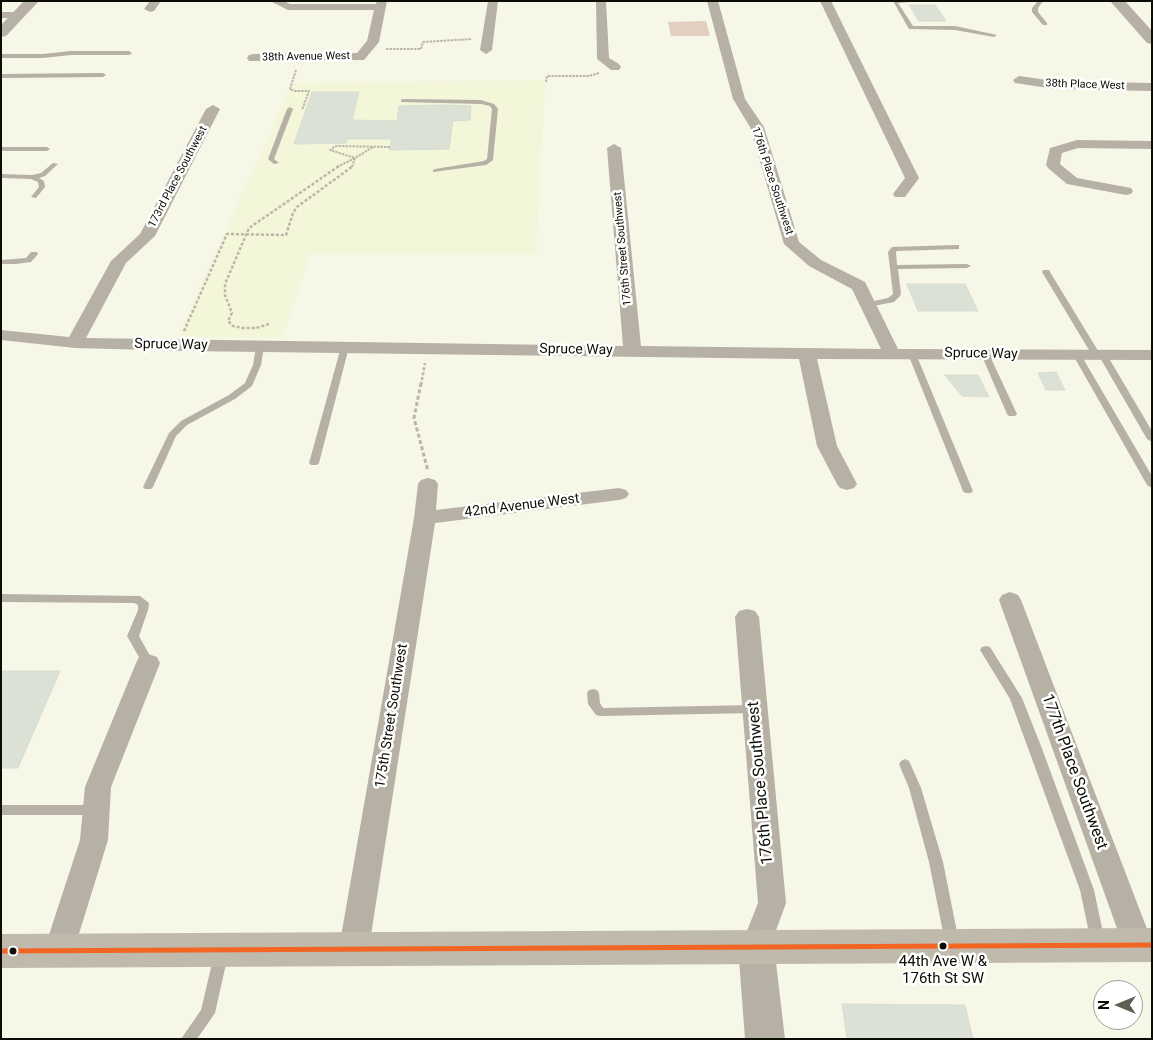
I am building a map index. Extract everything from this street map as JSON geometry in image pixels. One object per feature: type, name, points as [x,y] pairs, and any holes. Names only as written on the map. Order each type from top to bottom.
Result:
[{"type":"main road","points":[[1,951],[1145,945]]},
{"type":"street","points":[[1,33],[32,1]]},
{"type":"street","points":[[275,1],[288,7],[381,4],[373,42],[364,52]]},
{"type":"street","points":[[486,50],[493,1]]},
{"type":"street","points":[[601,1],[603,59],[610,70]]},
{"type":"street","name":"176th Place Southwest","points":[[712,1],[739,99],[757,127],[792,244],[815,263],[859,286],[892,354]]},
{"type":"street","points":[[825,1],[912,178],[900,194]]},
{"type":"street","points":[[1117,1],[1152,40]]},
{"type":"street","points":[[1,15],[19,15]]},
{"type":"street","name":"38th Avenue West","points":[[253,58],[364,52]]},
{"type":"street","name":"38th Place West","points":[[1019,80],[1055,85],[1152,87]]},
{"type":"street","name":"173rd Place Southwest","points":[[75,343],[119,261],[147,236],[212,109]]},
{"type":"street","points":[[1126,191],[1105,189],[1072,181],[1053,165],[1055,151],[1077,144],[1152,145]]},
{"type":"street","name":"176th Street Southwest","points":[[614,148],[632,350]]},
{"type":"street","name":"Spruce Way","points":[[1,335],[75,343],[260,347],[632,350],[807,354],[1152,355]]},
{"type":"street","points":[[807,354],[827,446],[847,484]]},
{"type":"street","name":"175th Street Southwest","points":[[354,948],[425,518],[428,484]]},
{"type":"street","name":"42nd Avenue West","points":[[425,518],[620,494]]},
{"type":"street","name":"177th Place Southwest","points":[[1010,600],[1145,945]]},
{"type":"street","name":"176th Place Southwest","points":[[747,617],[772,903],[756,946]]},
{"type":"street","points":[[59,950],[94,840],[98,787],[148,663]]},
{"type":"street","points":[[756,946],[765,1039]]},
{"type":"lane","points":[[918,1],[897,1],[912,28],[955,28],[994,35]]},
{"type":"lane","points":[[1041,1],[1035,8],[1035,12],[1045,24]]},
{"type":"lane","points":[[1,56],[129,53]]},
{"type":"lane","points":[[1,76],[103,75]]},
{"type":"lane","points":[[402,101],[481,102],[492,105],[495,109],[490,160],[486,163],[435,171]]},
{"type":"lane","points":[[276,163],[272,159],[290,109]]},
{"type":"lane","points":[[1,148],[47,148]]},
{"type":"lane","points":[[1,176],[32,177],[43,175],[55,164]]},
{"type":"lane","points":[[32,177],[41,181],[42,187],[34,197]]},
{"type":"lane","points":[[868,305],[883,303],[895,298],[898,290],[892,252],[895,249],[956,247]]},
{"type":"lane","points":[[1,262],[28,260],[34,254]]},
{"type":"lane","points":[[894,267],[967,266]]},
{"type":"lane","points":[[1046,272],[1152,439]]},
{"type":"lane","points":[[148,487],[172,435],[184,423],[232,397],[249,384],[257,365],[260,347]]},
{"type":"lane","points":[[314,463],[345,348]]},
{"type":"lane","points":[[912,354],[968,491]]},
{"type":"lane","points":[[985,354],[1012,414]]},
{"type":"lane","points":[[1077,355],[1152,485]]},
{"type":"lane","points":[[1,598],[136,599],[144,603],[133,636],[148,663]]},
{"type":"lane","points":[[986,650],[1016,698],[1035,746],[1087,890],[1099,945]]},
{"type":"lane","points":[[593,693],[594,704],[600,712],[754,709]]},
{"type":"lane","points":[[905,764],[915,788],[936,862],[952,946]]},
{"type":"lane","points":[[1,810],[96,810]]},
{"type":"lane","points":[[188,1039],[208,1013],[222,949]]},
{"type":"path","points":[[364,52],[421,49],[424,42],[488,37]]},
{"type":"path","points":[[546,82],[547,76],[589,76],[610,70]]},
{"type":"path","points":[[356,158],[330,150],[336,146],[390,147]]},
{"type":"path","points":[[269,324],[256,328],[243,328],[234,326],[228,320],[232,313],[225,295],[225,284],[249,228],[335,168],[373,147]]},
{"type":"path","points":[[182,337],[227,234],[286,235],[293,213],[297,207],[352,168],[356,158]]},
{"type":"path","points":[[427,348],[414,418],[428,464],[428,484]]},
{"type":"shaded area","points":[[706,21],[710,36],[671,36],[668,22]]},
{"type":"shaded area","points":[[545,80],[536,254],[310,254],[282,338],[177,337],[293,83]]},
{"type":"building","points":[[909,5],[935,5],[946,21],[919,21]]},
{"type":"building","points":[[312,92],[359,92],[352,120],[397,121],[399,106],[444,105],[471,106],[470,120],[453,121],[449,149],[389,150],[392,139],[347,139],[346,143],[294,144]]},
{"type":"building","points":[[907,284],[965,284],[978,311],[918,311]]},
{"type":"building","points":[[1056,372],[1065,390],[1046,390],[1038,373]]},
{"type":"building","points":[[945,375],[978,375],[989,397],[962,396]]},
{"type":"building","points":[[1,671],[60,671],[18,768],[1,768]]},
{"type":"building","points":[[842,1004],[965,1005],[973,1039],[847,1039]]},
{"type":"transit line","points":[[1,951],[1152,945]]},
{"type":"place","name":"44th Ave W & 176th St SW","points":[[943,946]]}]
